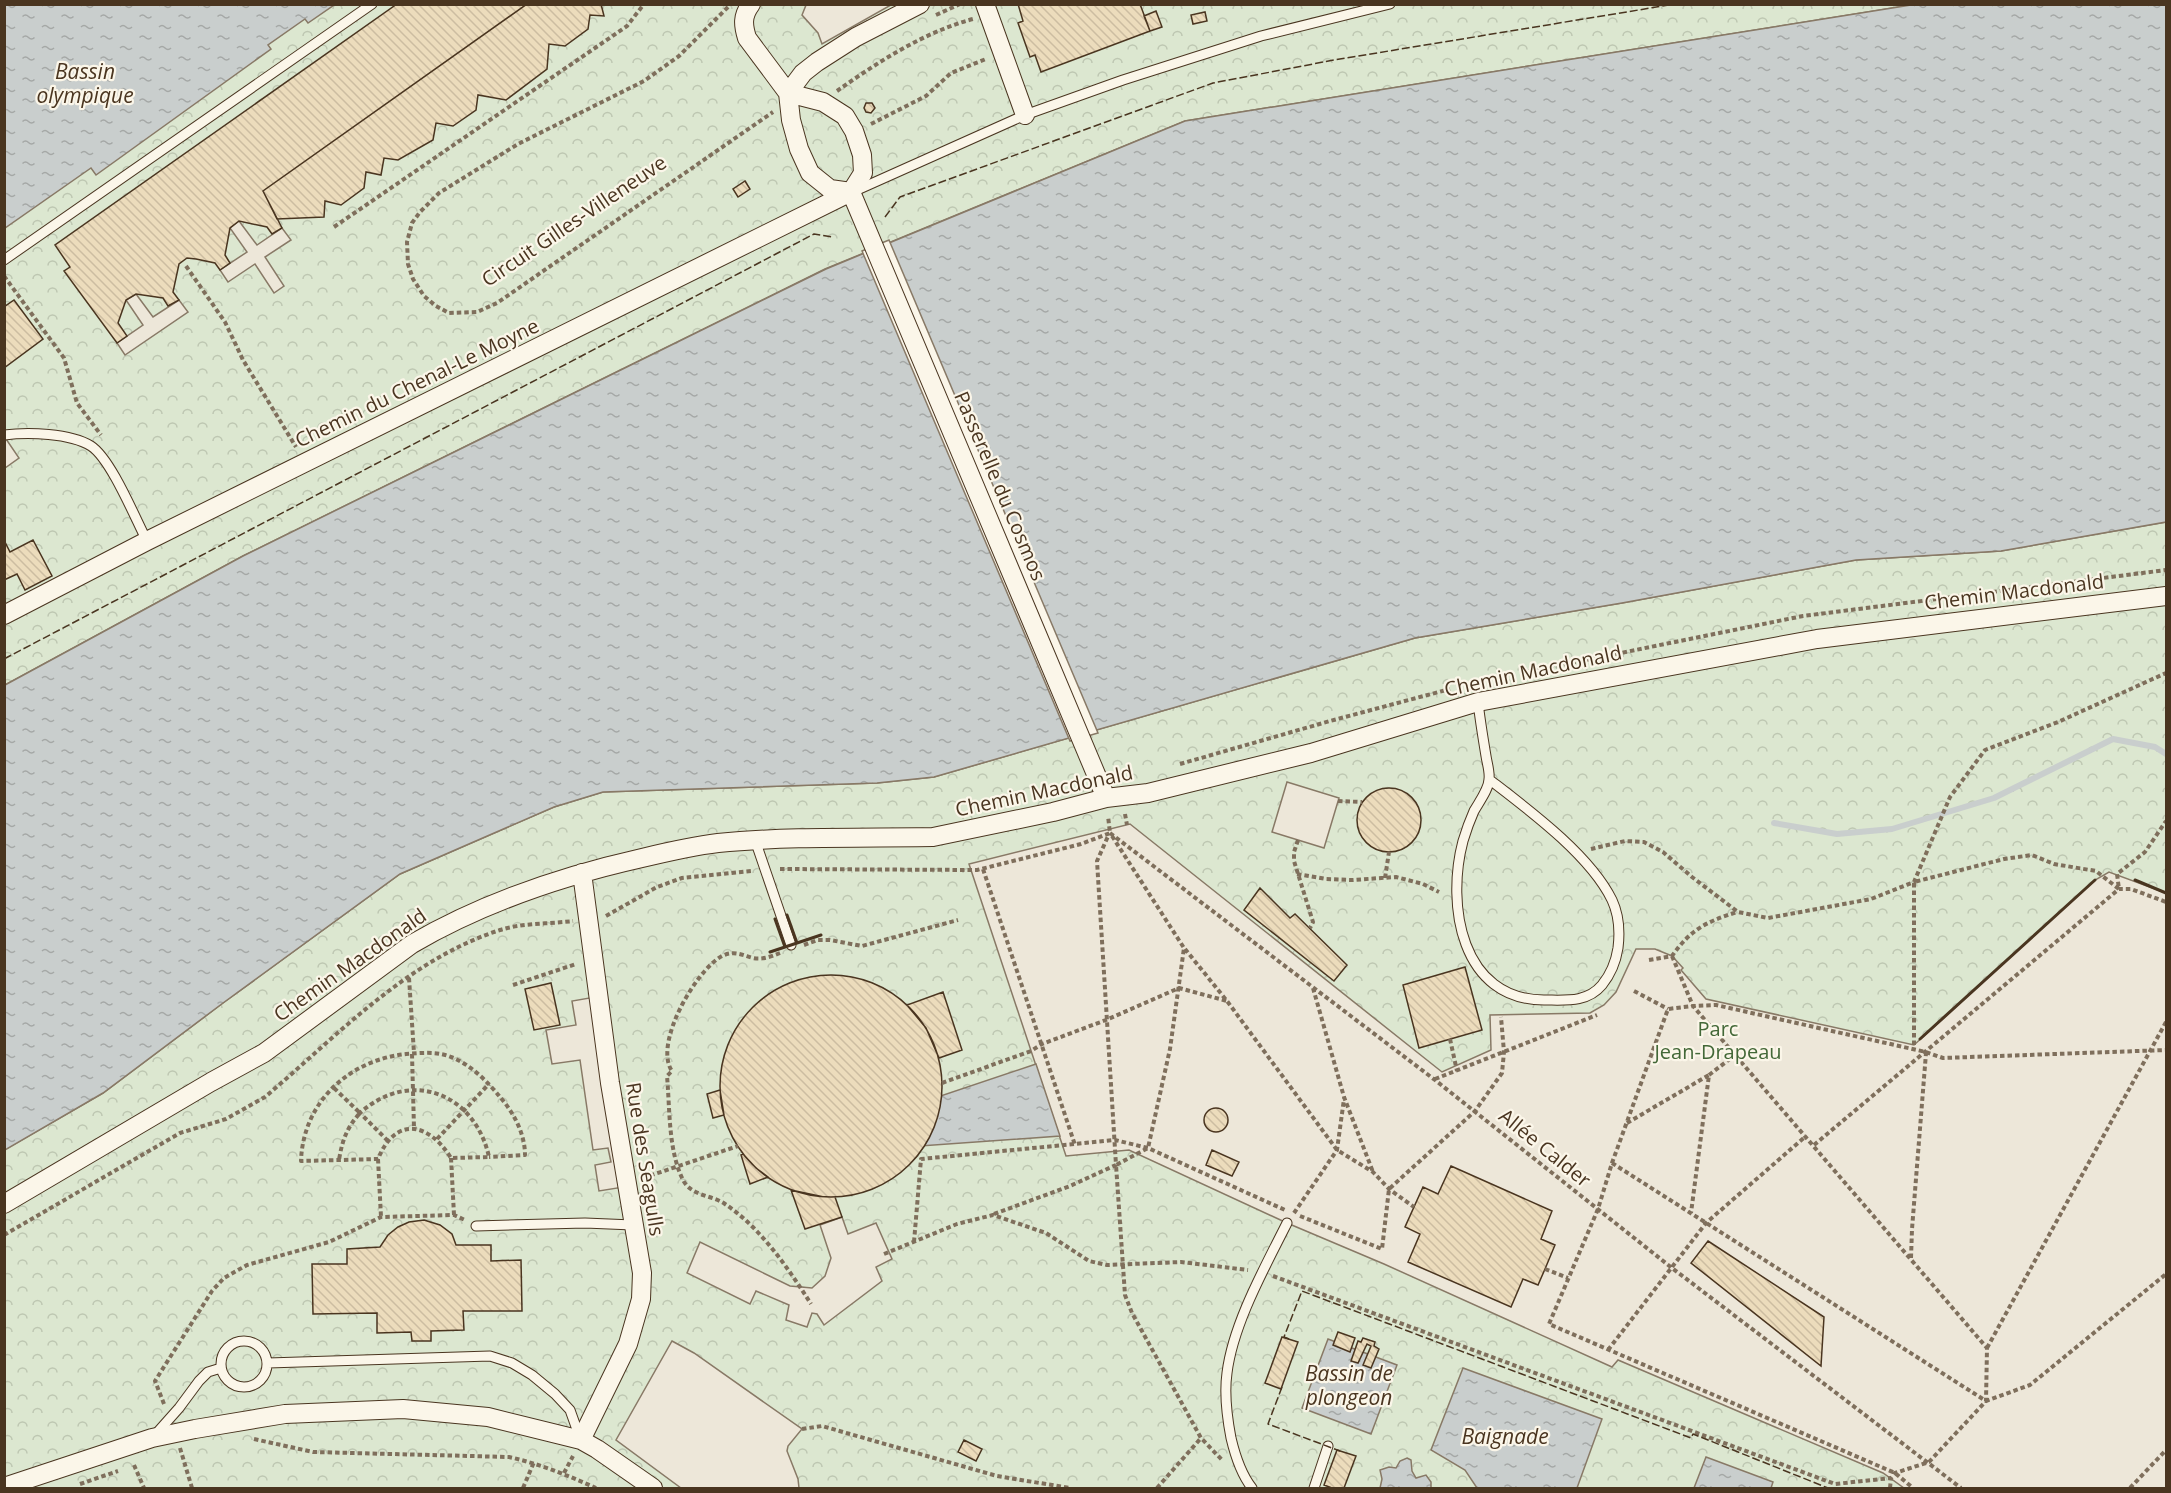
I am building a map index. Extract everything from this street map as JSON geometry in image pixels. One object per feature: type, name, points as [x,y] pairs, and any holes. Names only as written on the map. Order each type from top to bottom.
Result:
[{"type":"street","points":[[751,4],[742,19],[747,38],[789,97],[823,102],[845,116],[854,131],[862,155],[863,173],[851,192],[830,189],[810,173],[799,149],[790,120],[789,97],[803,72],[856,37],[926,11]]},
{"type":"street","points":[[987,10],[1025,115]]},
{"type":"street","name":"Passerelle du Cosmos","points":[[851,192],[1106,798]]},
{"type":"street","name":"Chemin du Chenal-Le Moyne","points":[[4,615],[147,541],[851,192]]},
{"type":"street","name":"Chemin Macdonald","points":[[4,1204],[264,1053],[412,944],[501,900],[582,873],[687,848],[755,840],[933,837],[1053,813],[1106,798],[1148,793],[1311,753],[1478,702],[1816,639],[2166,596]]},
{"type":"street","name":"Rue des Seagulls","points":[[578,1447],[628,1344],[641,1299],[642,1273],[610,1083],[582,873]]},
{"type":"street","points":[[4,1487],[152,1438],[195,1429],[285,1414],[403,1409],[488,1417],[578,1447],[597,1449],[653,1488]]},
{"type":"lane","points":[[4,260],[372,4]]},
{"type":"lane","points":[[851,192],[1025,115],[1124,80],[1221,48],[1390,4]]},
{"type":"lane","points":[[4,435],[44,434],[76,440],[91,447],[115,480],[147,541]]},
{"type":"lane","points":[[1478,702],[1490,780],[1472,815],[1463,842],[1456,878],[1461,931],[1467,947],[1487,979],[1502,991],[1527,1000],[1585,999],[1596,993],[1605,982],[1616,958],[1620,932],[1612,900],[1594,873],[1548,826],[1490,780]]},
{"type":"lane","points":[[755,840],[788,948]]},
{"type":"lane","points":[[476,1226],[585,1223],[633,1225]]},
{"type":"lane","points":[[1252,1488],[1242,1471],[1234,1449],[1229,1425],[1226,1375],[1232,1349],[1262,1273],[1287,1223]]},
{"type":"lane","points":[[242,1340],[256,1344],[266,1356],[268,1363],[263,1378],[250,1387],[235,1386],[223,1375],[221,1368],[223,1353],[228,1347],[242,1340]]},
{"type":"lane","points":[[268,1363],[490,1356],[532,1375],[555,1394],[570,1410],[578,1447]]},
{"type":"lane","points":[[152,1438],[199,1381],[208,1372],[221,1368]]},
{"type":"lane","points":[[1314,1488],[1328,1446]]},
{"type":"path","points":[[334,227],[627,26],[645,4]]},
{"type":"path","name":"Circuit Gilles-Villeneuve","points":[[731,4],[679,56],[644,81],[518,144],[439,193],[412,222],[407,242],[408,264],[413,279],[424,296],[449,313],[477,312],[498,303],[789,97]]},
{"type":"path","points":[[926,11],[960,4]]},
{"type":"path","points":[[834,93],[916,42],[987,10]]},
{"type":"path","points":[[867,126],[926,96],[951,73],[1002,52]]},
{"type":"path","points":[[186,266],[225,322],[243,360],[306,463]]},
{"type":"path","points":[[4,276],[64,358],[77,403],[104,439],[97,453]]},
{"type":"path","points":[[1914,1045],[1914,882],[1950,797],[1985,750],[2058,722],[2166,673]]},
{"type":"path","points":[[1106,798],[1110,833],[1184,948],[1227,1001],[1337,1150],[1373,1172],[1389,1189],[1414,1207]]},
{"type":"path","points":[[1338,801],[1362,802]]},
{"type":"path","points":[[1125,811],[1127,825]]},
{"type":"path","points":[[2119,889],[2118,874],[2145,852],[2166,821]]},
{"type":"path","points":[[599,919],[657,887],[682,878],[765,869],[983,869],[1081,844],[1110,833]]},
{"type":"path","points":[[1110,833],[1097,861],[1125,1296],[1132,1313],[1201,1438],[1232,1468],[1242,1471]]},
{"type":"path","name":"Allée Calder","points":[[1110,833],[1435,1080],[1672,1268],[1961,1488]]},
{"type":"path","points":[[1298,840],[1294,852],[1297,874],[1313,922],[1310,928]]},
{"type":"path","points":[[1576,854],[1599,846],[1625,841],[1644,842],[1663,852],[1738,912],[1768,918],[1871,899],[1914,882],[2004,859],[2032,855],[2054,864],[2096,871],[2119,889],[2131,889],[2166,902]]},
{"type":"path","points":[[1385,878],[1389,852]]},
{"type":"path","points":[[983,869],[1075,1145]]},
{"type":"path","points":[[1297,874],[1326,879],[1396,877],[1423,884],[1439,892]]},
{"type":"path","points":[[1814,1145],[2119,889]]},
{"type":"path","points":[[1648,960],[1672,956],[1685,938],[1698,928],[1738,912]]},
{"type":"path","points":[[803,945],[818,940],[830,940],[862,946],[958,920]]},
{"type":"path","points":[[4,1235],[180,1133],[226,1119],[251,1106],[279,1085],[368,1008],[410,977],[470,942],[502,930],[580,921]]},
{"type":"path","points":[[788,948],[766,958],[731,953],[721,956],[700,974],[689,992],[667,1044],[667,1064],[672,1071],[667,1076],[673,1141],[683,1181],[689,1188],[702,1195],[722,1201],[744,1218],[795,1278],[811,1304]]},
{"type":"path","points":[[884,1254],[957,1224],[993,1215],[1070,1186],[1148,1148],[1170,1049],[1184,948]]},
{"type":"path","points":[[1672,956],[1693,1006],[1987,1348]]},
{"type":"path","points":[[513,985],[568,966],[594,960]]},
{"type":"path","points":[[410,977],[414,1128]]},
{"type":"path","points":[[942,1083],[1031,1051],[1042,1044],[1106,1020],[1179,988],[1227,1001]]},
{"type":"path","points":[[1313,988],[1344,1097],[1373,1172]]},
{"type":"path","points":[[1634,992],[1668,1009],[1716,1005],[1926,1052],[1943,1059],[2166,1050]]},
{"type":"path","points":[[1668,1009],[1612,1163],[1598,1209],[1549,1324],[1895,1473],[1913,1488]]},
{"type":"path","points":[[1435,1080],[1597,1015]]},
{"type":"path","points":[[914,1242],[921,1159],[1115,1140],[1148,1148],[1293,1214],[1382,1250],[1389,1189],[1474,1111],[1502,1073],[1504,1052],[1501,1017]]},
{"type":"path","points":[[1986,1401],[1987,1348],[2166,1022]]},
{"type":"path","points":[[1450,1039],[1457,1071]]},
{"type":"path","points":[[1911,1258],[1926,1052]]},
{"type":"path","points":[[378,1159],[301,1161],[302,1145],[312,1117],[320,1103],[353,1070],[387,1057],[413,1053],[442,1054],[453,1057],[464,1064],[489,1084],[504,1102],[521,1132],[525,1155],[451,1158]]},
{"type":"path","points":[[1627,1123],[1709,1075],[1735,1054]]},
{"type":"path","points":[[1691,1213],[1709,1075]]},
{"type":"path","points":[[437,1139],[489,1084]]},
{"type":"path","points":[[334,1088],[388,1141]]},
{"type":"path","points":[[339,1160],[345,1135],[351,1123],[360,1113],[372,1102],[384,1096],[398,1091],[413,1090],[440,1095],[465,1110],[480,1130],[489,1157]]},
{"type":"path","points":[[1293,1214],[1337,1150],[1344,1097]]},
{"type":"path","points":[[164,1405],[155,1381],[199,1311],[224,1278],[247,1264],[329,1242],[381,1217],[454,1215],[451,1158],[437,1139],[430,1134],[414,1128],[398,1132],[388,1141],[378,1159],[381,1217]]},
{"type":"path","points":[[1608,1350],[1706,1223],[1806,1136]]},
{"type":"path","points":[[634,1181],[738,1146]]},
{"type":"path","points":[[1612,1163],[1986,1401]]},
{"type":"path","points":[[993,1215],[1046,1233],[1089,1261],[1107,1265],[1181,1262],[1262,1273],[1835,1484],[1891,1478]]},
{"type":"path","points":[[1545,1269],[1568,1278]]},
{"type":"path","points":[[1890,1488],[1891,1478],[1895,1473],[1929,1462],[1986,1401],[2030,1385],[2166,1274]]},
{"type":"path","points":[[802,1429],[822,1426],[997,1476],[1070,1488]]},
{"type":"path","points":[[1157,1488],[1201,1438]]},
{"type":"path","points":[[246,1439],[281,1443],[313,1452],[509,1457],[534,1462],[596,1488]]},
{"type":"path","points":[[180,1444],[192,1488]]},
{"type":"path","points":[[564,1473],[578,1447]]},
{"type":"path","points":[[172,1454],[190,1449]]},
{"type":"path","points":[[2130,1488],[2166,1450]]},
{"type":"path","points":[[76,1485],[143,1462]]},
{"type":"path","points":[[523,1488],[534,1462]]},
{"type":"path","points":[[134,1465],[144,1488]]},
{"type":"green space","points":[[5,5],[1911,5],[1185,121],[825,269],[243,556],[5,685]]},
{"type":"green space","name":"Parc Jean-Drapeau","points":[[2166,522],[2166,1488],[5,1488],[4,1150],[103,1093],[400,874],[554,807],[603,792],[877,783],[934,777],[1415,638],[1856,560],[2001,551]]},
{"type":"shaded area","points":[[806,4],[891,5],[822,44],[818,33],[802,15]]},
{"type":"shaded area","points":[[239,221],[257,245],[282,228],[291,240],[265,257],[284,286],[274,293],[255,264],[228,282],[220,270],[247,252],[230,228]]},
{"type":"shaded area","points":[[136,294],[153,317],[179,300],[188,312],[125,355],[117,343],[143,325],[126,300]]},
{"type":"shaded area","points":[[4,436],[19,458],[5,468],[4,468]]},
{"type":"shaded area","points":[[1287,782],[1339,798],[1324,848],[1272,832]]},
{"type":"shaded area","points":[[1130,824],[1442,1072],[1491,1050],[1490,1015],[1590,1013],[1604,1005],[1616,992],[1636,949],[1655,949],[1672,956],[1706,999],[1914,1045],[2095,880],[2109,872],[2166,893],[2166,1488],[1904,1488],[1883,1473],[1618,1360],[1612,1367],[1384,1264],[1287,1223],[1129,1150],[1066,1156],[969,864]]},
{"type":"shaded area","points":[[595,997],[624,1187],[599,1191],[595,1165],[611,1162],[608,1148],[593,1150],[580,1060],[552,1064],[546,1030],[576,1025],[572,1001]]},
{"type":"shaded area","points":[[842,1217],[848,1234],[876,1223],[892,1259],[876,1267],[882,1281],[824,1325],[817,1314],[812,1313],[807,1327],[786,1320],[789,1305],[756,1291],[750,1304],[687,1273],[700,1242],[790,1286],[812,1288],[825,1276],[831,1258],[820,1225]]},
{"type":"shaded area","points":[[672,1341],[694,1353],[802,1429],[788,1446],[787,1451],[798,1479],[799,1488],[681,1488],[616,1440]]},
{"type":"water","name":"Bassin olympique","points":[[5,4],[334,5],[308,23],[305,19],[268,45],[271,49],[96,175],[91,168],[5,228]]},
{"type":"water","points":[[1911,5],[2166,5],[2166,522],[2001,551],[1856,560],[1415,638],[934,777],[877,783],[603,792],[554,807],[400,874],[103,1093],[5,1150],[5,685],[243,556],[826,269],[1185,121]]},
{"type":"water","points":[[1036,1064],[1060,1136],[892,1148],[881,1116]]},
{"type":"water","name":"Bassin de plongeon","points":[[1328,1339],[1397,1365],[1371,1434],[1302,1408]]},
{"type":"water","name":"Baignade","points":[[1463,1368],[1602,1419],[1577,1488],[1477,1488],[1465,1470],[1431,1450]]},
{"type":"water","points":[[1706,1457],[1773,1482],[1771,1488],[1694,1488]]},
{"type":"water","points":[[1407,1458],[1411,1460],[1412,1471],[1416,1478],[1426,1475],[1431,1482],[1431,1488],[1380,1488],[1382,1479],[1380,1470],[1389,1467],[1396,1468],[1400,1461]]},
{"type":"pier","points":[[889,240],[1098,733],[1070,741],[862,251]]},
{"type":"building","points":[[397,4],[527,4],[263,191],[282,228],[272,234],[267,227],[239,221],[230,228],[225,255],[230,263],[220,270],[215,263],[196,259],[187,258],[179,264],[173,292],[179,300],[168,306],[163,298],[136,294],[126,300],[118,323],[127,336],[117,343],[64,271],[70,267],[55,245]]},
{"type":"building","points":[[527,4],[601,4],[604,16],[590,15],[588,29],[565,46],[549,44],[547,69],[506,100],[478,95],[476,110],[453,126],[436,123],[433,140],[398,160],[384,158],[381,175],[366,172],[364,188],[341,205],[325,201],[324,217],[277,219],[263,191]]},
{"type":"building","points":[[1018,4],[1140,4],[1150,31],[1041,72],[1035,55],[1030,57],[1018,23],[1023,21]]},
{"type":"building","points":[[1156,11],[1162,27],[1150,31],[1144,16]]},
{"type":"building","points":[[1205,12],[1207,21],[1193,24],[1191,15]]},
{"type":"building","points":[[866,103],[872,103],[875,108],[871,113],[866,112],[864,108]]},
{"type":"building","points":[[745,181],[750,189],[738,197],[733,189]]},
{"type":"building","points":[[14,300],[43,339],[4,368],[4,307]]},
{"type":"building","points":[[4,540],[10,552],[33,540],[52,576],[25,590],[17,574],[4,580]]},
{"type":"building","points":[[1389,788],[1401,790],[1412,797],[1419,808],[1421,820],[1419,832],[1412,843],[1401,850],[1389,852],[1377,850],[1366,843],[1359,832],[1357,820],[1359,808],[1366,797],[1377,790]]},
{"type":"building","points":[[1260,888],[1290,918],[1295,914],[1347,965],[1334,981],[1244,910]]},
{"type":"building","points":[[1465,967],[1482,1030],[1419,1048],[1403,985]]},
{"type":"building","points":[[831,975],[853,977],[883,988],[901,1000],[917,1016],[929,1034],[937,1054],[942,1086],[940,1108],[929,1138],[917,1156],[901,1172],[883,1184],[863,1192],[831,1197],[809,1195],[779,1184],[761,1172],[745,1156],[733,1138],[725,1118],[720,1086],[722,1064],[733,1034],[745,1016],[761,1000],[779,988],[799,980]]},
{"type":"building","points":[[551,983],[560,1025],[534,1030],[525,989]]},
{"type":"building","points":[[943,992],[962,1050],[939,1058],[926,1028],[907,1005]]},
{"type":"building","points":[[720,1090],[724,1115],[713,1118],[707,1094]]},
{"type":"building","points":[[1216,1108],[1221,1109],[1227,1115],[1227,1125],[1221,1131],[1216,1132],[1211,1131],[1205,1125],[1204,1120],[1205,1115],[1211,1109]]},
{"type":"building","points":[[1212,1150],[1239,1162],[1232,1176],[1206,1165]]},
{"type":"building","points":[[743,1154],[768,1177],[750,1184],[741,1155]]},
{"type":"building","points":[[1451,1166],[1552,1211],[1541,1239],[1555,1245],[1545,1269],[1538,1285],[1523,1279],[1511,1307],[1408,1262],[1420,1234],[1405,1227],[1423,1187],[1438,1194]]},
{"type":"building","points":[[791,1190],[835,1197],[842,1217],[805,1229]]},
{"type":"building","points":[[424,1220],[440,1225],[452,1234],[456,1245],[491,1245],[491,1261],[521,1260],[522,1311],[463,1311],[464,1330],[431,1331],[431,1341],[412,1341],[411,1332],[377,1333],[377,1313],[313,1314],[312,1264],[347,1264],[347,1249],[380,1247],[388,1235],[398,1227],[409,1222]]},
{"type":"building","points":[[1708,1241],[1824,1317],[1821,1366],[1691,1263]]},
{"type":"building","points":[[1338,1332],[1355,1338],[1350,1352],[1333,1345]]},
{"type":"building","points":[[1282,1337],[1298,1342],[1281,1389],[1265,1383]]},
{"type":"building","points":[[1363,1338],[1375,1342],[1374,1346],[1379,1349],[1371,1368],[1363,1365],[1371,1346],[1367,1344],[1358,1363],[1351,1361],[1358,1341],[1361,1342]]},
{"type":"building","points":[[964,1440],[982,1449],[976,1461],[958,1452]]},
{"type":"building","points":[[1337,1450],[1356,1456],[1344,1488],[1324,1485]]},
{"type":"waterway","points":[[1774,823],[1837,834],[1892,829],[1994,798],[2113,739],[2155,747],[2166,754]]},
{"type":"fence","points":[[885,217],[900,197],[1213,83],[1334,60],[1675,4]]},
{"type":"fence","points":[[4,659],[814,234],[833,237]]},
{"type":"fence","points":[[1289,1339],[1284,1337],[1302,1291],[1691,1438],[1693,1434],[1828,1488]]},
{"type":"fence","points":[[1282,1387],[1268,1424],[1340,1451]]},
{"type":"wall","points":[[1920,1039],[2095,880]]},
{"type":"wall","points":[[2135,880],[2166,893]]},
{"type":"wall","points":[[787,915],[797,943]]},
{"type":"wall","points":[[775,919],[785,947]]},
{"type":"wall","points":[[770,952],[821,935]]}]
